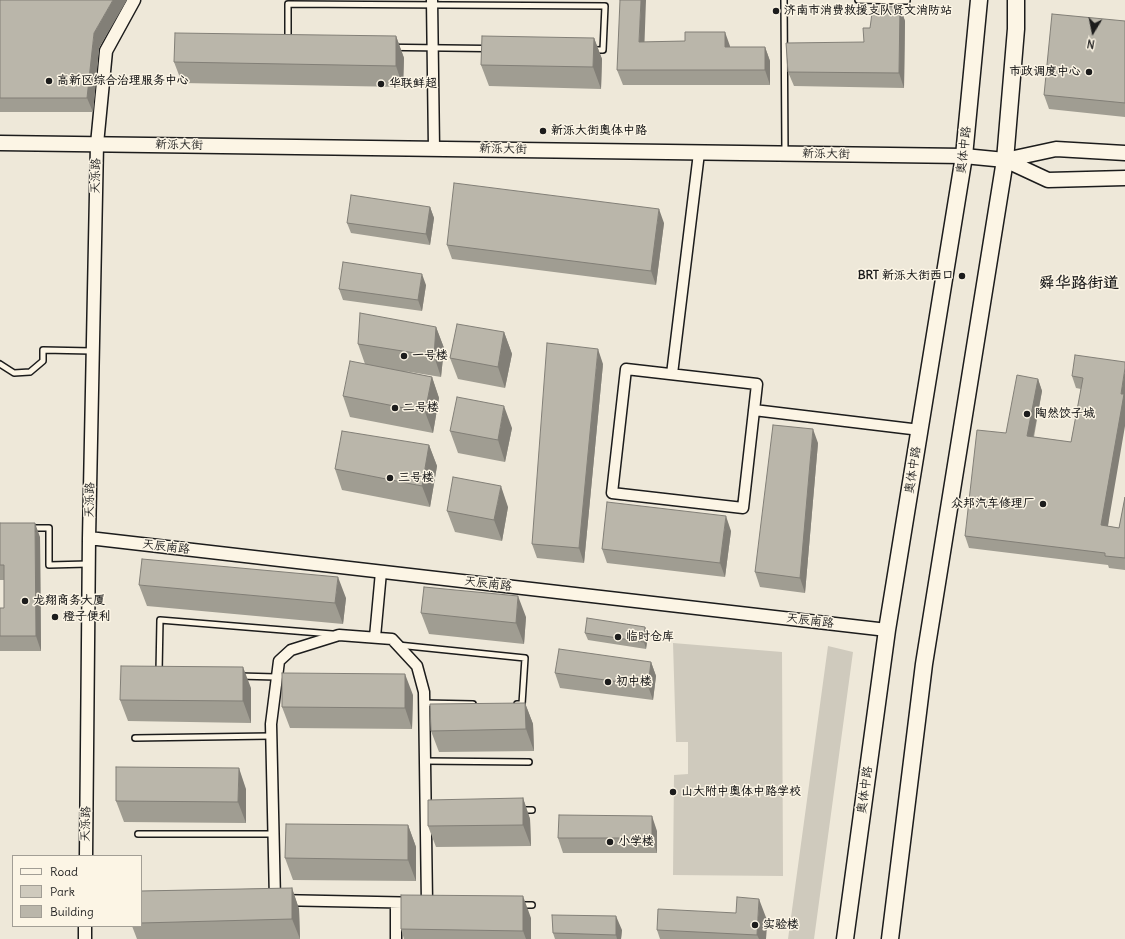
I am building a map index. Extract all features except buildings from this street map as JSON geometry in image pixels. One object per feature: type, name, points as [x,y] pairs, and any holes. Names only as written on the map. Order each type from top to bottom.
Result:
[{"type":"main road","name":"奥体中路","points":[[845,939],[886,630],[964,156],[979,0]]},
{"type":"main road","points":[[890,939],[924,664],[1005,160],[1016,29],[1016,0]]},
{"type":"main road","name":"新泺大街","points":[[0,143],[964,156],[1005,160],[1056,149],[1125,153]]},
{"type":"main road","name":"新泺大街","points":[[1005,160],[1048,180],[1125,178]]},
{"type":"street","name":"天泺路","points":[[86,855],[89,538],[97,144],[106,51],[134,0]]},
{"type":"street","points":[[432,2],[434,148]]},
{"type":"street","points":[[672,374],[699,153]]},
{"type":"street","points":[[626,369],[757,384],[754,410],[743,508],[612,493],[626,369]]},
{"type":"street","points":[[754,410],[920,430]]},
{"type":"street","name":"天辰南路","points":[[89,538],[886,630]]},
{"type":"street","points":[[375,636],[381,572]]},
{"type":"street","points":[[339,635],[375,636],[392,639],[416,666],[424,692],[425,761],[430,809],[431,903],[271,900],[273,834],[270,724],[278,661],[291,650],[339,635]]},
{"type":"street","points":[[396,903],[396,939]]},
{"type":"street","points":[[85,927],[85,939]]},
{"type":"lane","points":[[784,0],[785,154]]},
{"type":"lane","points":[[858,0],[907,0]]},
{"type":"lane","points":[[432,2],[605,6],[603,50],[288,46],[288,4],[432,2]]},
{"type":"lane","points":[[0,364],[14,373],[30,372],[42,361],[43,350],[93,351]]},
{"type":"lane","points":[[28,528],[49,528],[49,565],[89,564]]},
{"type":"lane","points":[[167,673],[159,672],[160,620],[339,635]]},
{"type":"lane","points":[[397,645],[525,658],[522,704],[507,704]]},
{"type":"lane","points":[[229,675],[276,677]]},
{"type":"lane","points":[[424,703],[477,704]]},
{"type":"lane","points":[[135,738],[271,736]]},
{"type":"lane","points":[[425,761],[529,762]]},
{"type":"lane","points":[[517,810],[532,810]]},
{"type":"lane","points":[[138,834],[273,834]]},
{"type":"lane","points":[[517,904],[532,905]]},
{"type":"green space","points":[[673,643],[782,652],[783,876],[673,875],[674,775],[688,774],[688,742],[676,742]]},
{"type":"green space","points":[[828,646],[853,652],[814,939],[788,939]]},
{"type":"place","name":"济南市消费救援支队贤文消防站","points":[[776,11]]},
{"type":"place","name":"市政调度中心","points":[[1089,72]]},
{"type":"place","name":"高新区综合治理服务中心","points":[[49,81]]},
{"type":"place","name":"华联鲜超","points":[[381,84]]},
{"type":"place","name":"新泺大街奥体中路","points":[[543,131]]},
{"type":"place","name":"BRT 新泺大街西口","points":[[962,276]]},
{"type":"place","name":"一号楼","points":[[404,356]]},
{"type":"place","name":"二号楼","points":[[395,408]]},
{"type":"place","name":"陶然饺子城","points":[[1027,414]]},
{"type":"place","name":"三号楼","points":[[390,478]]},
{"type":"place","name":"众邦汽车修理厂","points":[[1043,504]]},
{"type":"place","name":"龙翔商务大厦","points":[[25,601]]},
{"type":"place","name":"橙子便利","points":[[55,617]]},
{"type":"place","name":"临时仓库","points":[[618,637]]},
{"type":"place","name":"初中楼","points":[[608,682]]},
{"type":"place","name":"山大附中奥体中路学校","points":[[673,792]]},
{"type":"place","name":"小学楼","points":[[610,842]]},
{"type":"place","name":"实验楼","points":[[755,925]]},
{"type":"district","name":"舜华路街道","points":[[1079,283]]}]
